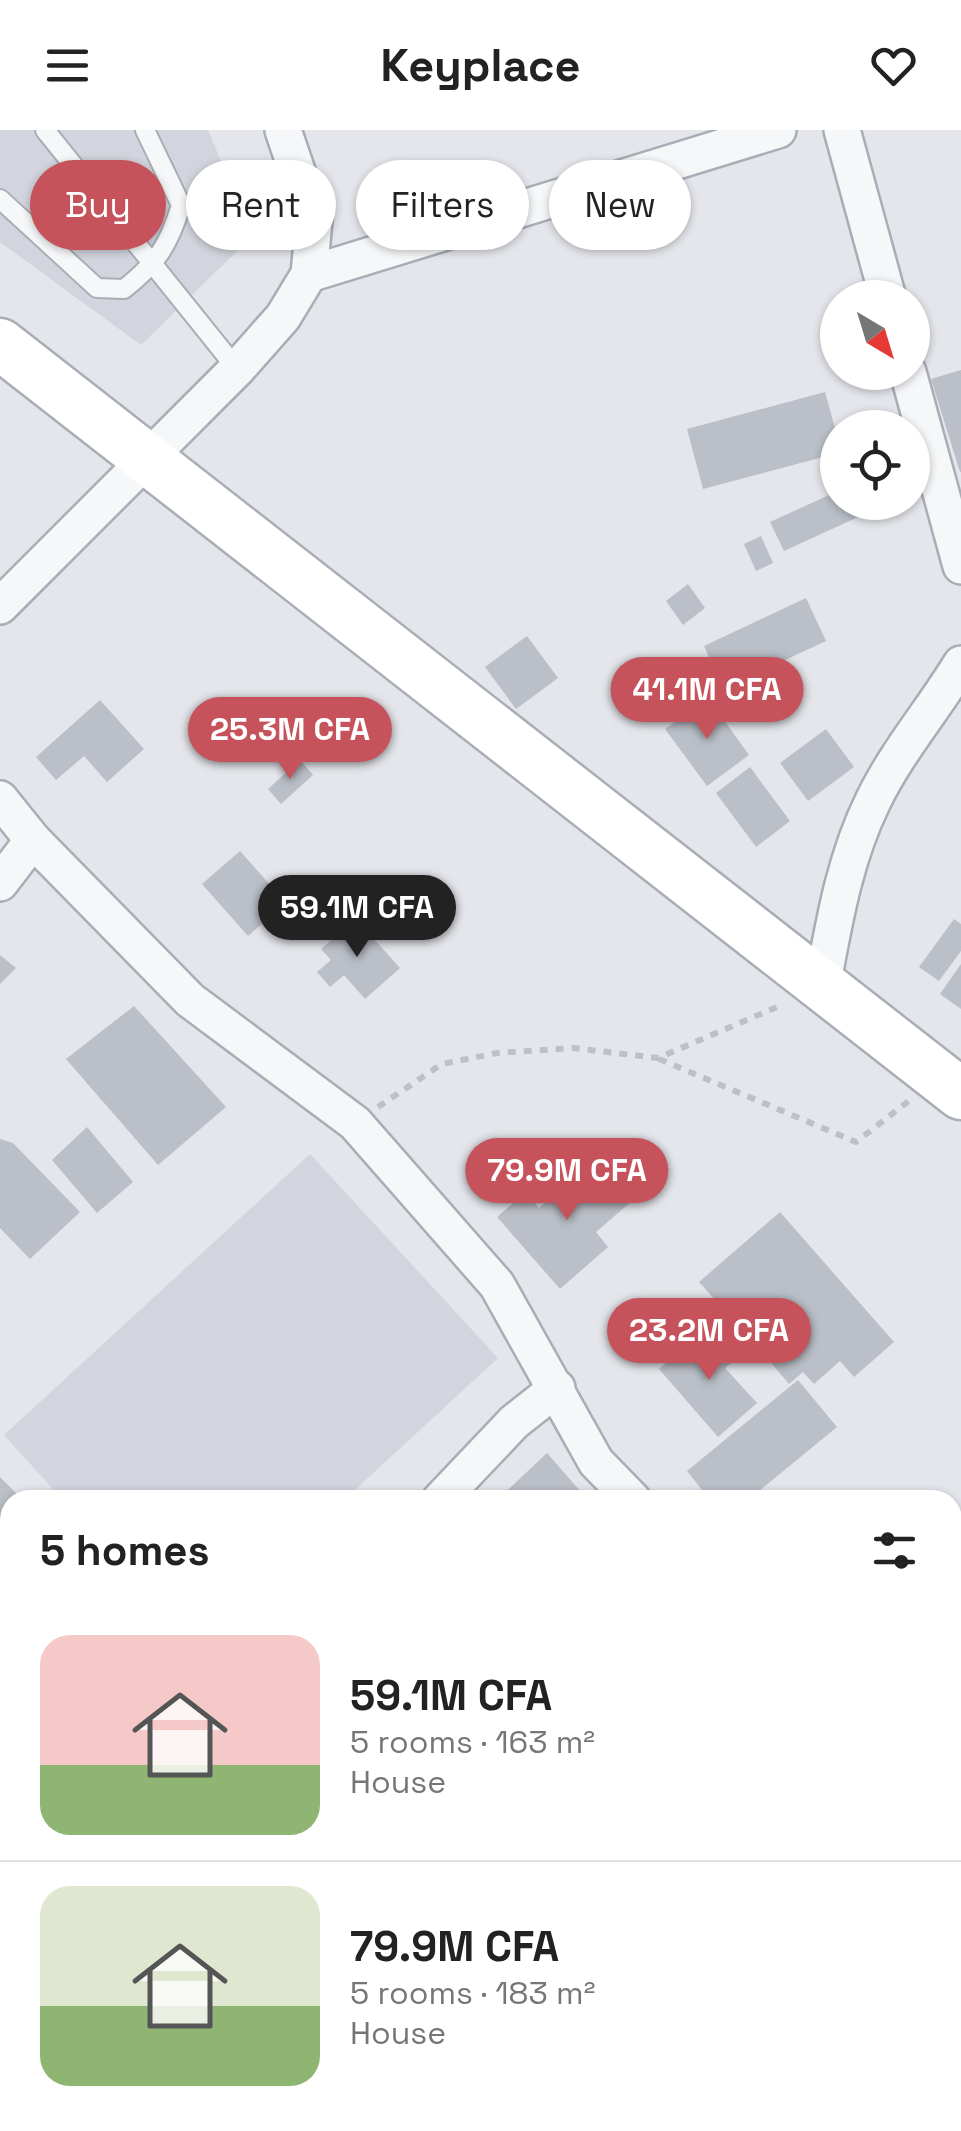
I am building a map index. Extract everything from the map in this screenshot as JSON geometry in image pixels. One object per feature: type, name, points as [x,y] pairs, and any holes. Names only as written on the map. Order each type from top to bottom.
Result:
[{"type":"main road","points":[[0,344],[950,1085]]},
{"type":"street","points":[[0,606],[284,317],[309,274],[314,221],[284,130]]},
{"type":"street","points":[[309,274],[778,130]]},
{"type":"street","points":[[842,130],[883,280]]},
{"type":"street","points":[[913,390],[961,566]]},
{"type":"street","points":[[822,987],[840,888],[860,829],[875,796],[961,664]]},
{"type":"street","points":[[0,799],[33,840],[190,1000],[355,1123],[496,1285],[596,1462],[623,1490]]},
{"type":"street","points":[[0,883],[33,840]]},
{"type":"street","points":[[449,1490],[514,1422],[557,1388]]},
{"type":"lane","points":[[44,130],[237,369]]},
{"type":"lane","points":[[0,199],[97,288],[124,289],[152,266],[172,235],[181,204],[144,130]]},
{"type":"path","points":[[658,1058],[822,987]]},
{"type":"path","points":[[355,1123],[442,1064],[497,1054],[573,1048],[658,1058],[856,1142],[950,1085]]},
{"type":"shaded area","points":[[0,130],[208,130],[221,160],[186,160],[186,250],[237,250],[141,345],[0,242]]},
{"type":"shaded area","points":[[310,1154],[498,1358],[355,1490],[54,1490],[4,1435]]},
{"type":"building","points":[[961,370],[961,472],[960,472],[931,379]]},
{"type":"building","points":[[825,392],[830,410],[820,410],[820,458],[703,489],[687,429]]},
{"type":"building","points":[[820,499],[820,520],[852,520],[784,551],[770,522]]},
{"type":"building","points":[[761,536],[773,563],[756,571],[744,544]]},
{"type":"building","points":[[688,584],[705,608],[683,625],[666,601]]},
{"type":"building","points":[[806,598],[826,641],[723,689],[704,646]]},
{"type":"building","points":[[527,636],[558,678],[516,709],[485,667]]},
{"type":"building","points":[[708,698],[749,755],[707,786],[665,729]]},
{"type":"building","points":[[100,700],[144,749],[107,782],[84,756],[56,780],[36,757]]},
{"type":"building","points":[[826,729],[854,767],[808,801],[780,763]]},
{"type":"building","points":[[300,760],[313,775],[281,804],[268,789]]},
{"type":"building","points":[[750,767],[790,821],[756,847],[716,793]]},
{"type":"building","points":[[240,851],[286,903],[248,936],[202,884]]},
{"type":"building","points":[[365,884],[384,906],[369,920],[350,898]]},
{"type":"building","points":[[356,919],[400,968],[365,999],[344,975],[330,987],[317,972],[331,960],[321,949]]},
{"type":"building","points":[[954,919],[961,924],[961,951],[939,981],[919,967]]},
{"type":"building","points":[[0,955],[16,968],[0,984]]},
{"type":"building","points":[[961,964],[961,1009],[940,994]]},
{"type":"building","points":[[134,1006],[226,1107],[158,1165],[66,1059]]},
{"type":"building","points":[[87,1127],[133,1182],[97,1213],[52,1160]]},
{"type":"building","points":[[0,1139],[13,1143],[80,1212],[30,1259],[0,1228]]},
{"type":"building","points":[[552,1149],[573,1173],[546,1197],[525,1173]]},
{"type":"building","points":[[595,1158],[632,1201],[596,1232],[608,1247],[560,1289],[497,1217],[526,1192],[539,1208]]},
{"type":"building","points":[[780,1212],[894,1342],[854,1377],[840,1361],[814,1384],[803,1372],[789,1384],[762,1352],[751,1362],[725,1333],[737,1324],[699,1282]]},
{"type":"building","points":[[717,1334],[737,1358],[725,1368],[757,1403],[718,1437],[659,1369],[697,1335],[705,1345]]},
{"type":"building","points":[[798,1380],[837,1427],[760,1490],[702,1490],[687,1471]]},
{"type":"building","points":[[547,1453],[579,1490],[508,1490]]},
{"type":"building","points":[[0,1477],[13,1490],[0,1490]]}]
